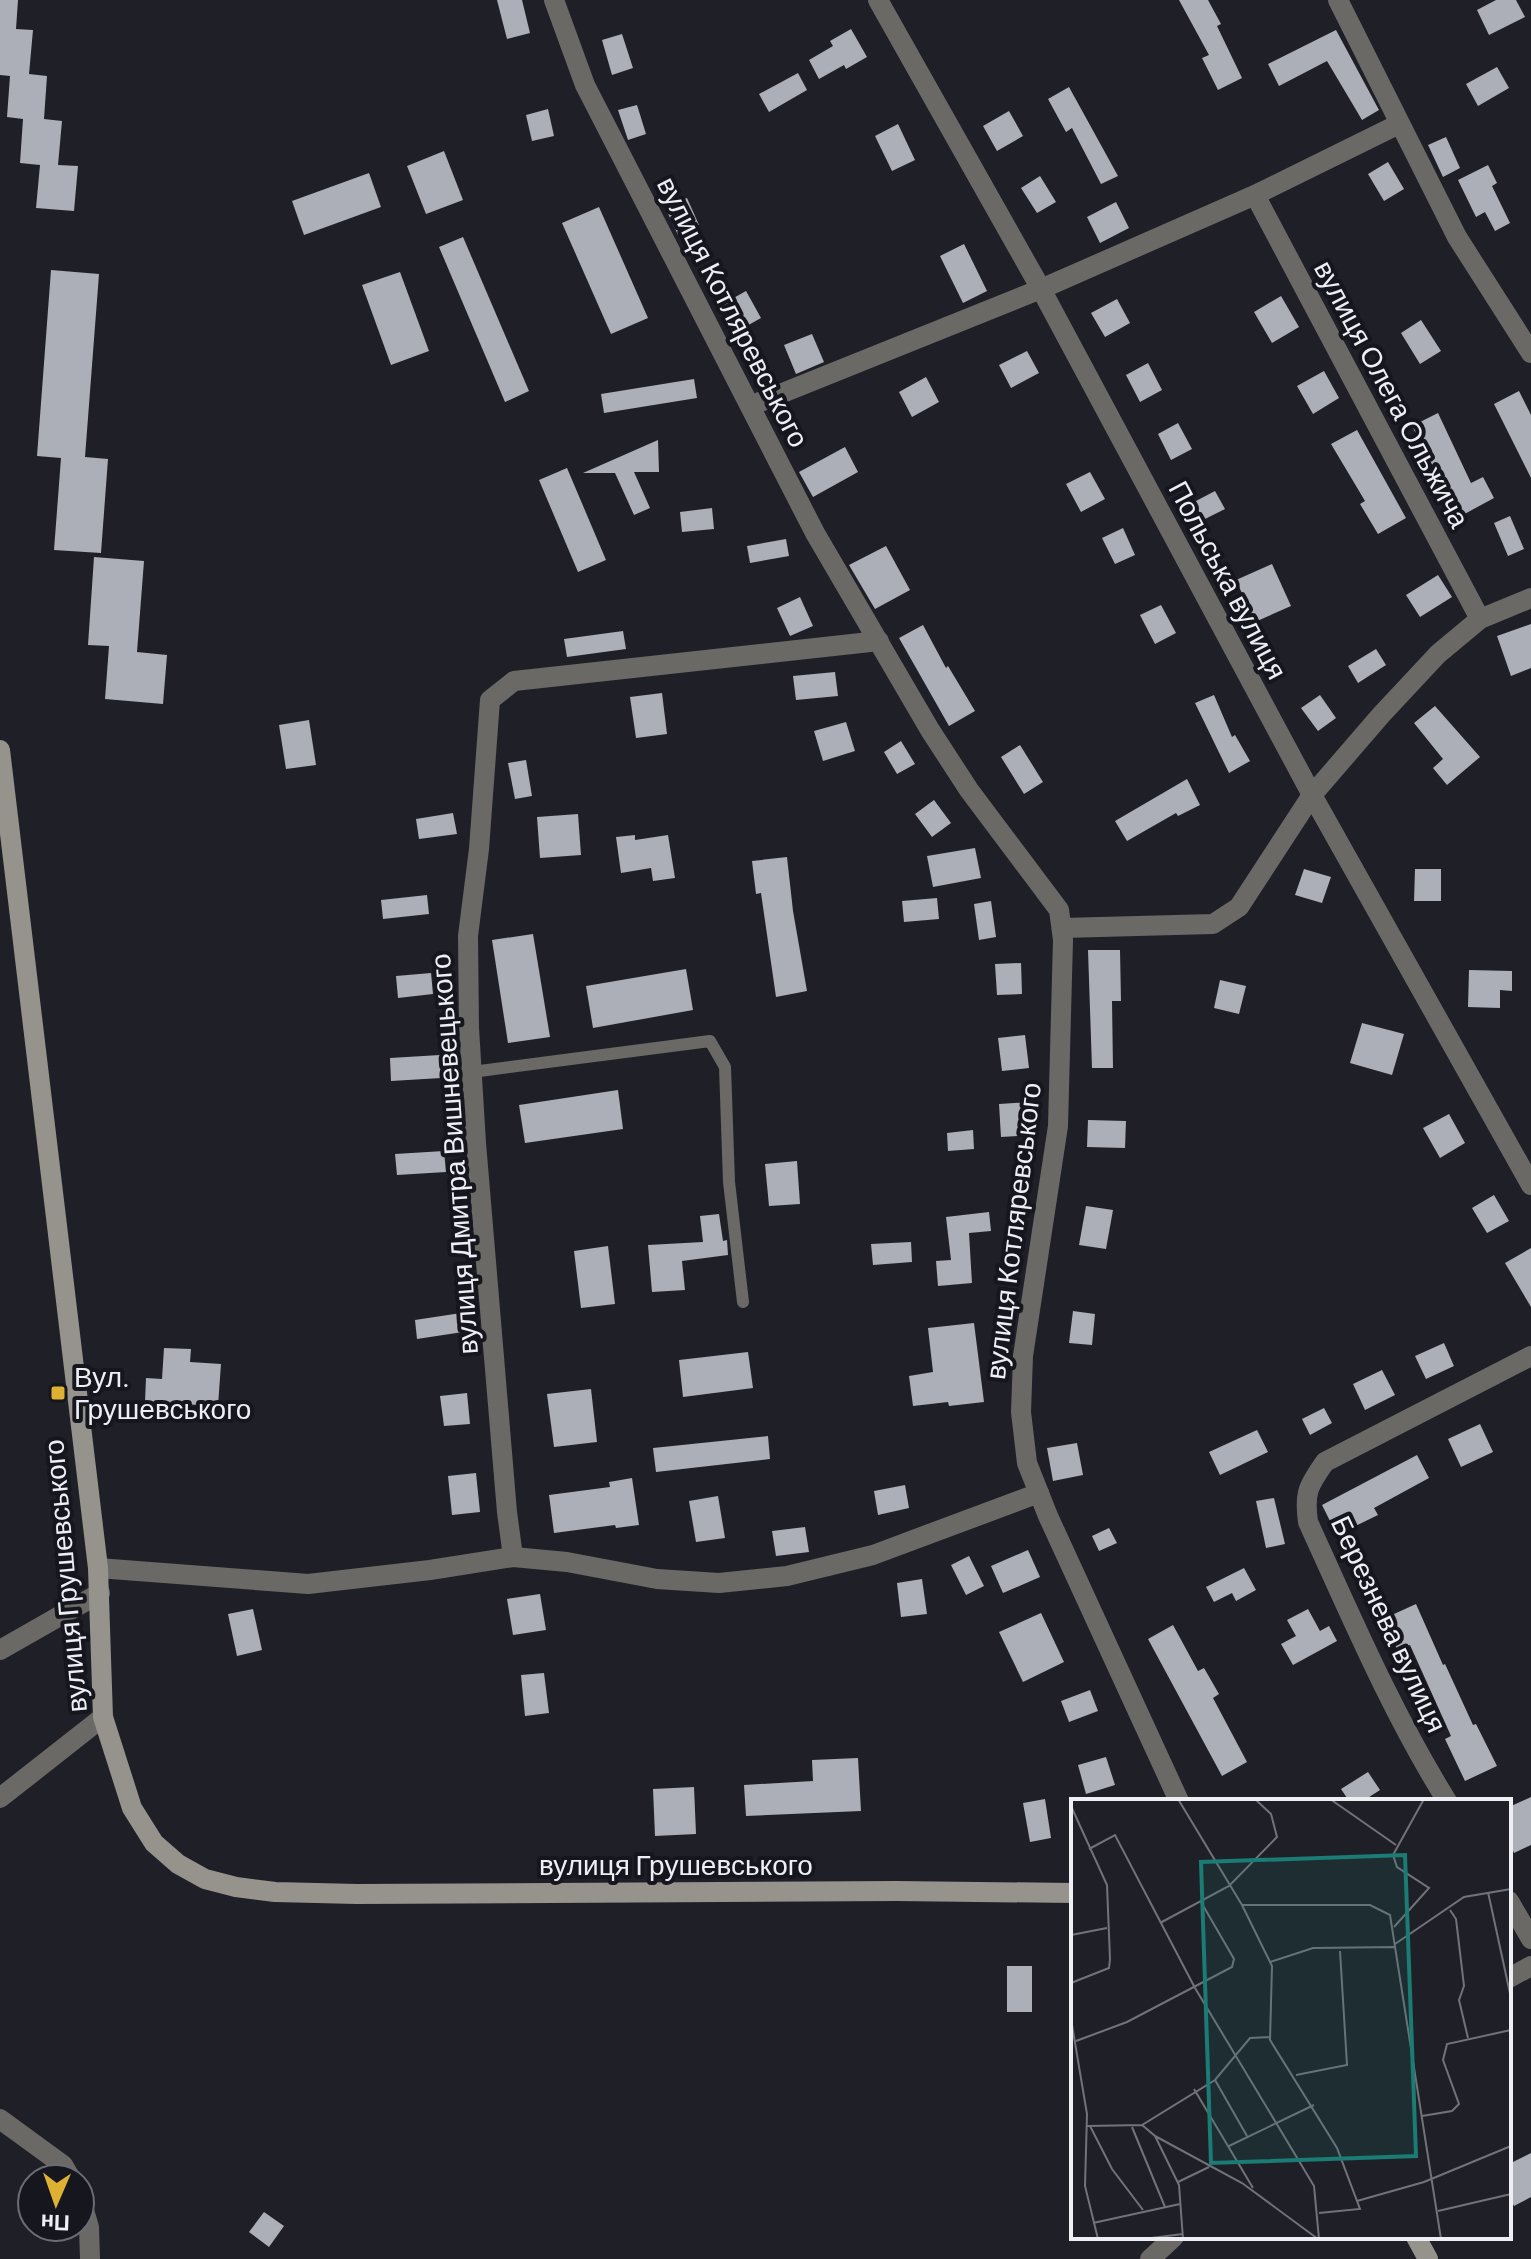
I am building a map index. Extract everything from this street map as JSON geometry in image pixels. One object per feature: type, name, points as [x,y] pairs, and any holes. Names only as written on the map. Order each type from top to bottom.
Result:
[{"type":"main road","name":"вулиця Грушевського","points":[[0,750],[98,1568],[103,1717],[132,1808],[154,1843],[178,1864],[205,1879],[275,1892],[1071,1893]]},
{"type":"main road","points":[[1417,2239],[1428,2259]]},
{"type":"street","name":"вулиця Котляревського","points":[[554,0],[585,85],[815,533],[930,730],[969,790],[1059,910],[1062,928],[1058,1126],[1023,1370],[1021,1412],[1027,1463],[1178,1799]]},
{"type":"street","name":"Польська вулиця","points":[[878,0],[1041,289],[1312,795],[1531,1185]]},
{"type":"street","points":[[1338,0],[1457,237],[1531,353]]},
{"type":"street","points":[[750,406],[1041,289],[1255,195],[1399,124]]},
{"type":"street","name":"вулиця Олега Ольжича","points":[[1255,195],[1480,619]]},
{"type":"street","points":[[1062,928],[1213,924],[1239,907],[1312,795],[1400,694],[1438,654],[1480,619],[1531,598]]},
{"type":"street","name":"вулиця Дмитра Вишневецького","points":[[513,1557],[472,1072],[468,936],[479,849],[490,700],[514,681],[879,641]]},
{"type":"street","name":"Березнева вулиця","points":[[1446,1799],[1369,1657],[1308,1522],[1305,1499],[1310,1483],[1325,1462],[1531,1356]]},
{"type":"street","points":[[98,1568],[308,1584],[513,1557],[567,1562],[657,1579],[719,1583],[787,1576],[873,1555],[1039,1493]]},
{"type":"street","points":[[0,1650],[100,1593]]},
{"type":"street","points":[[0,1798],[103,1717]]},
{"type":"street","points":[[1511,1904],[1531,1939]]},
{"type":"street","points":[[1511,1977],[1531,1966]]},
{"type":"street","points":[[0,2119],[60,2163]]},
{"type":"street","points":[[1150,2259],[1172,2239]]},
{"type":"lane","points":[[472,1072],[710,1041],[725,1067],[729,1182],[743,1302]]},
{"type":"building","points":[[0,0],[18,0],[16,29],[33,30],[29,74],[47,76],[44,119],[62,121],[58,165],[78,166],[74,211],[36,208],[40,165],[20,163],[23,119],[7,117],[10,76],[0,75]]},
{"type":"building","points":[[497,0],[522,0],[530,33],[507,39]]},
{"type":"building","points":[[1179,0],[1208,0],[1242,78],[1218,90],[1202,58],[1209,55]]},
{"type":"building","points":[[1496,0],[1516,0],[1525,17],[1489,35],[1477,10]]},
{"type":"building","points":[[851,29],[867,57],[819,79],[809,60],[833,46],[830,41]]},
{"type":"building","points":[[1336,30],[1379,110],[1362,120],[1327,61],[1279,86],[1268,64]]},
{"type":"building","points":[[622,34],[633,68],[612,75],[602,40]]},
{"type":"building","points":[[1497,67],[1509,88],[1478,106],[1466,84]]},
{"type":"building","points":[[798,73],[807,90],[769,112],[759,94]]},
{"type":"building","points":[[1069,87],[1118,176],[1101,184],[1072,128],[1066,132],[1048,99]]},
{"type":"building","points":[[637,105],[646,134],[628,140],[618,110]]},
{"type":"building","points":[[548,109],[554,136],[532,141],[526,115]]},
{"type":"building","points":[[1009,111],[1023,136],[997,151],[983,126]]},
{"type":"building","points":[[898,124],[915,160],[892,171],[875,136]]},
{"type":"building","points":[[1446,137],[1460,168],[1443,177],[1428,145]]},
{"type":"building","points":[[444,151],[463,200],[426,214],[407,166]]},
{"type":"building","points":[[1388,162],[1404,189],[1384,201],[1368,174]]},
{"type":"building","points":[[1488,165],[1497,183],[1492,186],[1510,223],[1495,231],[1485,212],[1476,217],[1458,180]]},
{"type":"building","points":[[369,173],[381,207],[304,235],[292,201]]},
{"type":"building","points":[[1040,176],[1056,202],[1037,213],[1021,188]]},
{"type":"building","points":[[687,198],[699,225],[678,235],[665,207]]},
{"type":"building","points":[[1116,202],[1129,228],[1100,243],[1087,217]]},
{"type":"building","points":[[599,207],[648,318],[611,334],[562,223]]},
{"type":"building","points":[[463,237],[529,391],[505,402],[439,247]]},
{"type":"building","points":[[964,244],[987,291],[963,303],[940,256]]},
{"type":"building","points":[[51,270],[99,274],[85,457],[108,459],[101,553],[54,550],[61,458],[37,456]]},
{"type":"building","points":[[400,272],[429,351],[391,365],[362,285]]},
{"type":"building","points":[[746,291],[761,318],[736,332],[721,305]]},
{"type":"building","points":[[1281,296],[1299,327],[1272,343],[1254,312]]},
{"type":"building","points":[[1117,299],[1130,323],[1105,337],[1091,313]]},
{"type":"building","points":[[1421,320],[1441,351],[1420,364],[1401,333]]},
{"type":"building","points":[[812,334],[824,362],[796,374],[784,345]]},
{"type":"building","points":[[1027,351],[1039,373],[1011,388],[999,365]]},
{"type":"building","points":[[1148,363],[1162,390],[1140,402],[1126,375]]},
{"type":"building","points":[[1324,371],[1339,398],[1313,414],[1297,386]]},
{"type":"building","points":[[926,377],[939,402],[912,417],[899,392]]},
{"type":"building","points":[[694,379],[697,398],[604,413],[601,394]]},
{"type":"building","points":[[1519,391],[1531,415],[1531,478],[1494,404]]},
{"type":"building","points":[[1438,413],[1471,483],[1483,477],[1494,498],[1459,517],[1412,426]]},
{"type":"building","points":[[1178,423],[1192,449],[1171,460],[1158,434]]},
{"type":"building","points":[[1357,430],[1406,518],[1378,534],[1360,504],[1365,501],[1331,444]]},
{"type":"building","points":[[658,440],[659,472],[634,472],[650,508],[634,515],[615,473],[583,473]]},
{"type":"building","points":[[845,447],[858,472],[813,497],[799,472]]},
{"type":"building","points":[[567,468],[606,560],[578,572],[539,480]]},
{"type":"building","points":[[1090,472],[1105,499],[1081,512],[1066,484]]},
{"type":"building","points":[[1215,491],[1225,509],[1203,520],[1194,502]]},
{"type":"building","points":[[712,508],[714,529],[682,532],[680,512]]},
{"type":"building","points":[[1510,516],[1524,549],[1508,556],[1494,523]]},
{"type":"building","points":[[1123,528],[1135,555],[1115,564],[1102,538]]},
{"type":"building","points":[[786,539],[789,556],[750,563],[747,546]]},
{"type":"building","points":[[886,546],[910,590],[875,609],[849,565]]},
{"type":"building","points":[[94,557],[144,561],[137,652],[167,655],[163,704],[105,699],[109,646],[88,645]]},
{"type":"building","points":[[1272,564],[1291,606],[1255,622],[1236,580]]},
{"type":"building","points":[[1438,575],[1452,597],[1420,617],[1406,595]]},
{"type":"building","points":[[800,597],[813,626],[790,636],[777,608]]},
{"type":"building","points":[[1161,605],[1176,633],[1155,644],[1140,615]]},
{"type":"building","points":[[1531,624],[1531,668],[1511,676],[1497,636]]},
{"type":"building","points":[[923,625],[946,668],[948,666],[975,711],[949,726],[899,638]]},
{"type":"building","points":[[623,631],[626,649],[567,657],[564,639]]},
{"type":"building","points":[[1376,649],[1386,665],[1358,683],[1348,666]]},
{"type":"building","points":[[835,672],[838,696],[796,700],[793,676]]},
{"type":"building","points":[[662,693],[667,734],[636,738],[630,697]]},
{"type":"building","points":[[1214,695],[1232,737],[1235,735],[1250,761],[1229,773],[1195,703]]},
{"type":"building","points":[[1320,695],[1336,718],[1318,731],[1301,708]]},
{"type":"building","points":[[1435,706],[1480,757],[1447,785],[1433,768],[1443,759],[1414,723]]},
{"type":"building","points":[[309,720],[316,765],[286,769],[279,725]]},
{"type":"building","points":[[846,722],[855,751],[823,761],[814,731]]},
{"type":"building","points":[[901,741],[915,764],[897,774],[884,752]]},
{"type":"building","points":[[1020,745],[1043,782],[1024,794],[1001,757]]},
{"type":"building","points":[[526,760],[532,796],[515,799],[508,763]]},
{"type":"building","points":[[1187,779],[1200,805],[1178,816],[1176,813],[1127,841],[1115,821]]},
{"type":"building","points":[[934,800],[951,823],[932,837],[915,814]]},
{"type":"building","points":[[453,813],[457,834],[419,839],[416,819]]},
{"type":"building","points":[[578,814],[581,855],[540,858],[537,817]]},
{"type":"building","points":[[635,835],[635,840],[668,835],[675,878],[653,881],[651,868],[621,873],[616,837]]},
{"type":"building","points":[[975,848],[981,878],[933,887],[927,856]]},
{"type":"building","points":[[787,857],[807,991],[776,997],[761,893],[756,894],[752,861]]},
{"type":"building","points":[[1304,869],[1331,877],[1322,903],[1295,895]]},
{"type":"building","points":[[1415,869],[1441,869],[1441,901],[1414,901]]},
{"type":"building","points":[[427,895],[429,914],[383,919],[381,900]]},
{"type":"building","points":[[937,898],[939,919],[904,922],[902,901]]},
{"type":"building","points":[[991,901],[996,937],[979,940],[974,904]]},
{"type":"building","points":[[533,934],[550,1037],[508,1043],[492,940]]},
{"type":"building","points":[[1088,950],[1120,950],[1121,1001],[1112,1001],[1113,1068],[1092,1068]]},
{"type":"building","points":[[1021,963],[1022,994],[997,995],[995,964]]},
{"type":"building","points":[[686,969],[693,1010],[593,1028],[586,986]]},
{"type":"building","points":[[1469,970],[1512,971],[1512,991],[1500,990],[1500,1008],[1468,1007]]},
{"type":"building","points":[[431,973],[433,994],[398,998],[396,976]]},
{"type":"building","points":[[1220,980],[1246,986],[1239,1014],[1214,1008]]},
{"type":"building","points":[[1362,1023],[1404,1034],[1392,1075],[1350,1063]]},
{"type":"building","points":[[1025,1035],[1029,1068],[1002,1071],[998,1038]]},
{"type":"building","points":[[440,1055],[441,1078],[391,1081],[390,1058]]},
{"type":"building","points":[[618,1090],[623,1129],[525,1143],[519,1105]]},
{"type":"building","points":[[1032,1102],[1034,1135],[1001,1137],[999,1104]]},
{"type":"building","points":[[1449,1114],[1465,1143],[1440,1158],[1423,1128]]},
{"type":"building","points":[[1088,1120],[1126,1121],[1125,1148],[1087,1147]]},
{"type":"building","points":[[973,1130],[974,1149],[948,1151],[947,1133]]},
{"type":"building","points":[[444,1151],[446,1172],[397,1175],[395,1154]]},
{"type":"building","points":[[797,1161],[800,1204],[769,1206],[765,1164]]},
{"type":"building","points":[[1494,1195],[1509,1221],[1487,1233],[1472,1208]]},
{"type":"building","points":[[1086,1206],[1113,1210],[1106,1249],[1079,1245]]},
{"type":"building","points":[[989,1212],[991,1231],[969,1233],[972,1283],[938,1286],[936,1261],[951,1260],[946,1217]]},
{"type":"building","points":[[719,1214],[728,1255],[682,1261],[685,1290],[652,1292],[648,1245],[703,1242],[700,1216]]},
{"type":"building","points":[[911,1242],[912,1262],[873,1265],[871,1244]]},
{"type":"building","points":[[608,1246],[615,1304],[581,1308],[574,1251]]},
{"type":"building","points":[[1531,1248],[1531,1307],[1505,1263]]},
{"type":"building","points":[[1073,1311],[1095,1314],[1092,1345],[1069,1343]]},
{"type":"building","points":[[461,1313],[463,1332],[417,1339],[415,1320]]},
{"type":"building","points":[[974,1323],[984,1402],[913,1406],[909,1376],[933,1372],[928,1328]]},
{"type":"building","points":[[1444,1343],[1454,1366],[1426,1379],[1415,1356]]},
{"type":"building","points":[[164,1348],[191,1349],[190,1362],[221,1364],[218,1406],[145,1402],[146,1378],[162,1379]]},
{"type":"building","points":[[748,1352],[753,1388],[683,1397],[679,1360]]},
{"type":"building","points":[[1382,1370],[1395,1395],[1365,1410],[1353,1384]]},
{"type":"building","points":[[591,1389],[597,1442],[554,1447],[547,1394]]},
{"type":"building","points":[[467,1393],[470,1424],[444,1426],[440,1396]]},
{"type":"building","points":[[1324,1408],[1332,1423],[1310,1435],[1302,1419]]},
{"type":"building","points":[[1480,1424],[1493,1452],[1461,1467],[1448,1439]]},
{"type":"building","points":[[1257,1430],[1268,1452],[1220,1475],[1209,1452]]},
{"type":"building","points":[[768,1436],[770,1459],[656,1472],[653,1448]]},
{"type":"building","points":[[1077,1443],[1083,1475],[1053,1481],[1047,1448]]},
{"type":"building","points":[[1417,1455],[1429,1478],[1374,1508],[1378,1515],[1337,1535],[1322,1505]]},
{"type":"building","points":[[476,1473],[480,1512],[452,1515],[448,1476]]},
{"type":"building","points":[[632,1478],[639,1525],[554,1533],[549,1495],[610,1487],[609,1482]]},
{"type":"building","points":[[905,1485],[909,1508],[878,1515],[874,1491]]},
{"type":"building","points":[[718,1496],[725,1538],[696,1542],[689,1501]]},
{"type":"building","points":[[1274,1498],[1285,1544],[1266,1548],[1256,1501]]},
{"type":"building","points":[[805,1527],[809,1552],[776,1556],[772,1531]]},
{"type":"building","points":[[1109,1528],[1117,1543],[1099,1551],[1092,1536]]},
{"type":"building","points":[[1028,1550],[1040,1577],[1003,1593],[991,1566]]},
{"type":"building","points":[[969,1556],[984,1586],[966,1595],[951,1565]]},
{"type":"building","points":[[1244,1568],[1256,1590],[1236,1601],[1232,1593],[1214,1602],[1206,1587]]},
{"type":"building","points":[[922,1579],[927,1614],[901,1617],[897,1583]]},
{"type":"building","points":[[540,1594],[546,1630],[513,1635],[507,1599]]},
{"type":"building","points":[[1416,1604],[1473,1725],[1476,1724],[1497,1766],[1465,1781],[1445,1739],[1451,1736],[1410,1645],[1398,1651],[1383,1619]]},
{"type":"building","points":[[253,1609],[262,1650],[237,1656],[228,1614]]},
{"type":"building","points":[[1308,1609],[1320,1631],[1329,1626],[1337,1641],[1293,1665],[1281,1644],[1296,1636],[1287,1620]]},
{"type":"building","points":[[1041,1613],[1064,1662],[1023,1682],[999,1632]]},
{"type":"building","points":[[1173,1625],[1198,1671],[1204,1668],[1219,1694],[1213,1698],[1247,1762],[1222,1776],[1148,1639]]},
{"type":"building","points":[[544,1673],[549,1713],[525,1716],[521,1675]]},
{"type":"building","points":[[1090,1690],[1098,1711],[1069,1722],[1061,1701]]},
{"type":"building","points":[[1106,1757],[1115,1785],[1086,1794],[1078,1765]]},
{"type":"building","points":[[858,1758],[861,1811],[746,1816],[744,1785],[813,1781],[812,1760]]},
{"type":"building","points":[[1368,1772],[1380,1790],[1366,1799],[1348,1799],[1341,1789]]},
{"type":"building","points":[[694,1787],[696,1834],[655,1836],[653,1789]]},
{"type":"building","points":[[1531,1797],[1531,1845],[1514,1853],[1511,1846],[1511,1806]]},
{"type":"building","points":[[1045,1799],[1051,1838],[1030,1842],[1023,1803]]},
{"type":"building","points":[[1007,1966],[1032,1966],[1032,2012],[1007,2012]]},
{"type":"building","points":[[1531,2153],[1531,2197],[1514,2206],[1511,2201],[1511,2163]]},
{"type":"building","points":[[264,2212],[284,2226],[269,2247],[249,2232]]},
{"type":"place","name":"Вул. Грушевського","points":[[58,1393]]}]
